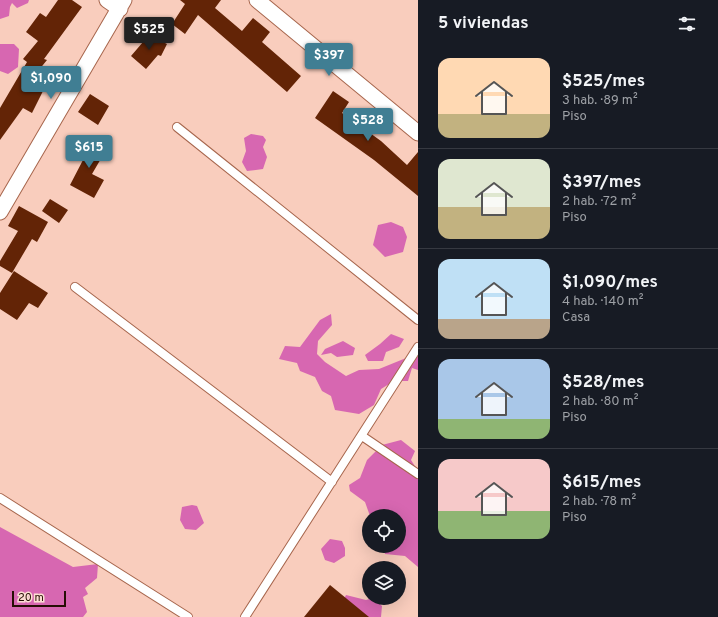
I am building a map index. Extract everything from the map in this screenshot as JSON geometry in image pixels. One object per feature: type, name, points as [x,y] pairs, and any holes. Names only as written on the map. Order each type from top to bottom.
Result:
[{"type":"street","points":[[0,212],[122,4],[107,0]]},
{"type":"street","points":[[257,0],[418,133]]},
{"type":"lane","points":[[177,127],[418,320]]},
{"type":"lane","points":[[75,287],[332,482]]},
{"type":"lane","points":[[245,617],[418,347]]},
{"type":"lane","points":[[362,436],[418,474]]},
{"type":"lane","points":[[0,498],[188,617]]},
{"type":"shaded area","points":[[0,0],[29,0],[28,3],[17,8],[12,3],[9,16],[0,19]]},
{"type":"shaded area","points":[[0,44],[14,44],[19,49],[18,67],[8,74],[0,71]]},
{"type":"shaded area","points":[[251,134],[263,136],[266,140],[263,147],[267,157],[263,169],[247,171],[242,162],[246,151],[244,138]]},
{"type":"shaded area","points":[[391,222],[403,227],[407,237],[403,252],[385,257],[373,245],[378,225]]},
{"type":"shaded area","points":[[331,314],[332,325],[318,341],[317,354],[325,362],[346,376],[359,370],[379,369],[411,356],[418,357],[418,370],[412,368],[408,381],[394,381],[381,389],[374,405],[359,414],[335,410],[331,396],[322,391],[315,377],[300,371],[297,363],[279,359],[285,346],[300,347],[320,320]]},
{"type":"shaded area","points":[[391,334],[404,339],[399,347],[386,352],[383,361],[368,361],[365,355]]},
{"type":"shaded area","points":[[343,341],[355,348],[353,355],[337,357],[331,353],[321,355],[325,349]]},
{"type":"shaded area","points":[[401,440],[415,451],[411,460],[418,471],[418,567],[405,556],[385,553],[406,553],[406,509],[368,509],[365,502],[350,491],[349,485],[360,478],[367,460],[382,445]]},
{"type":"shaded area","points":[[192,505],[197,506],[204,523],[196,530],[185,529],[180,520],[182,507]]},
{"type":"shaded area","points":[[0,527],[73,567],[98,564],[97,578],[85,588],[88,594],[83,597],[87,612],[83,617],[0,617]]},
{"type":"shaded area","points":[[330,539],[342,541],[345,548],[345,556],[334,563],[325,560],[321,549]]},
{"type":"shaded area","points":[[346,595],[362,599],[362,605],[381,605],[381,617],[345,617],[344,599]]},
{"type":"building","points":[[58,0],[72,0],[82,7],[44,59],[47,60],[30,81],[44,89],[32,113],[23,108],[0,140],[0,108],[27,62],[23,59],[38,41],[26,32],[40,13],[46,17]]},
{"type":"building","points":[[180,0],[221,0],[215,8],[242,31],[253,18],[270,32],[262,42],[301,76],[287,92],[198,15],[185,34],[172,24],[185,4]]},
{"type":"building","points":[[149,35],[167,44],[161,56],[158,55],[146,69],[131,56]]},
{"type":"building","points":[[333,91],[349,102],[342,113],[381,141],[407,165],[418,152],[418,196],[374,160],[315,118]]},
{"type":"building","points":[[90,94],[109,106],[98,125],[78,112]]},
{"type":"building","points":[[87,138],[106,150],[92,174],[104,180],[94,198],[70,185],[83,160],[76,156]]},
{"type":"building","points":[[50,199],[68,210],[59,223],[42,211]]},
{"type":"building","points":[[19,206],[48,222],[37,242],[32,239],[12,273],[0,266],[0,261],[18,231],[8,226]]},
{"type":"building","points":[[14,271],[48,293],[38,308],[29,303],[17,320],[0,309],[0,293]]},
{"type":"building","points":[[330,585],[369,617],[304,617]]}]
